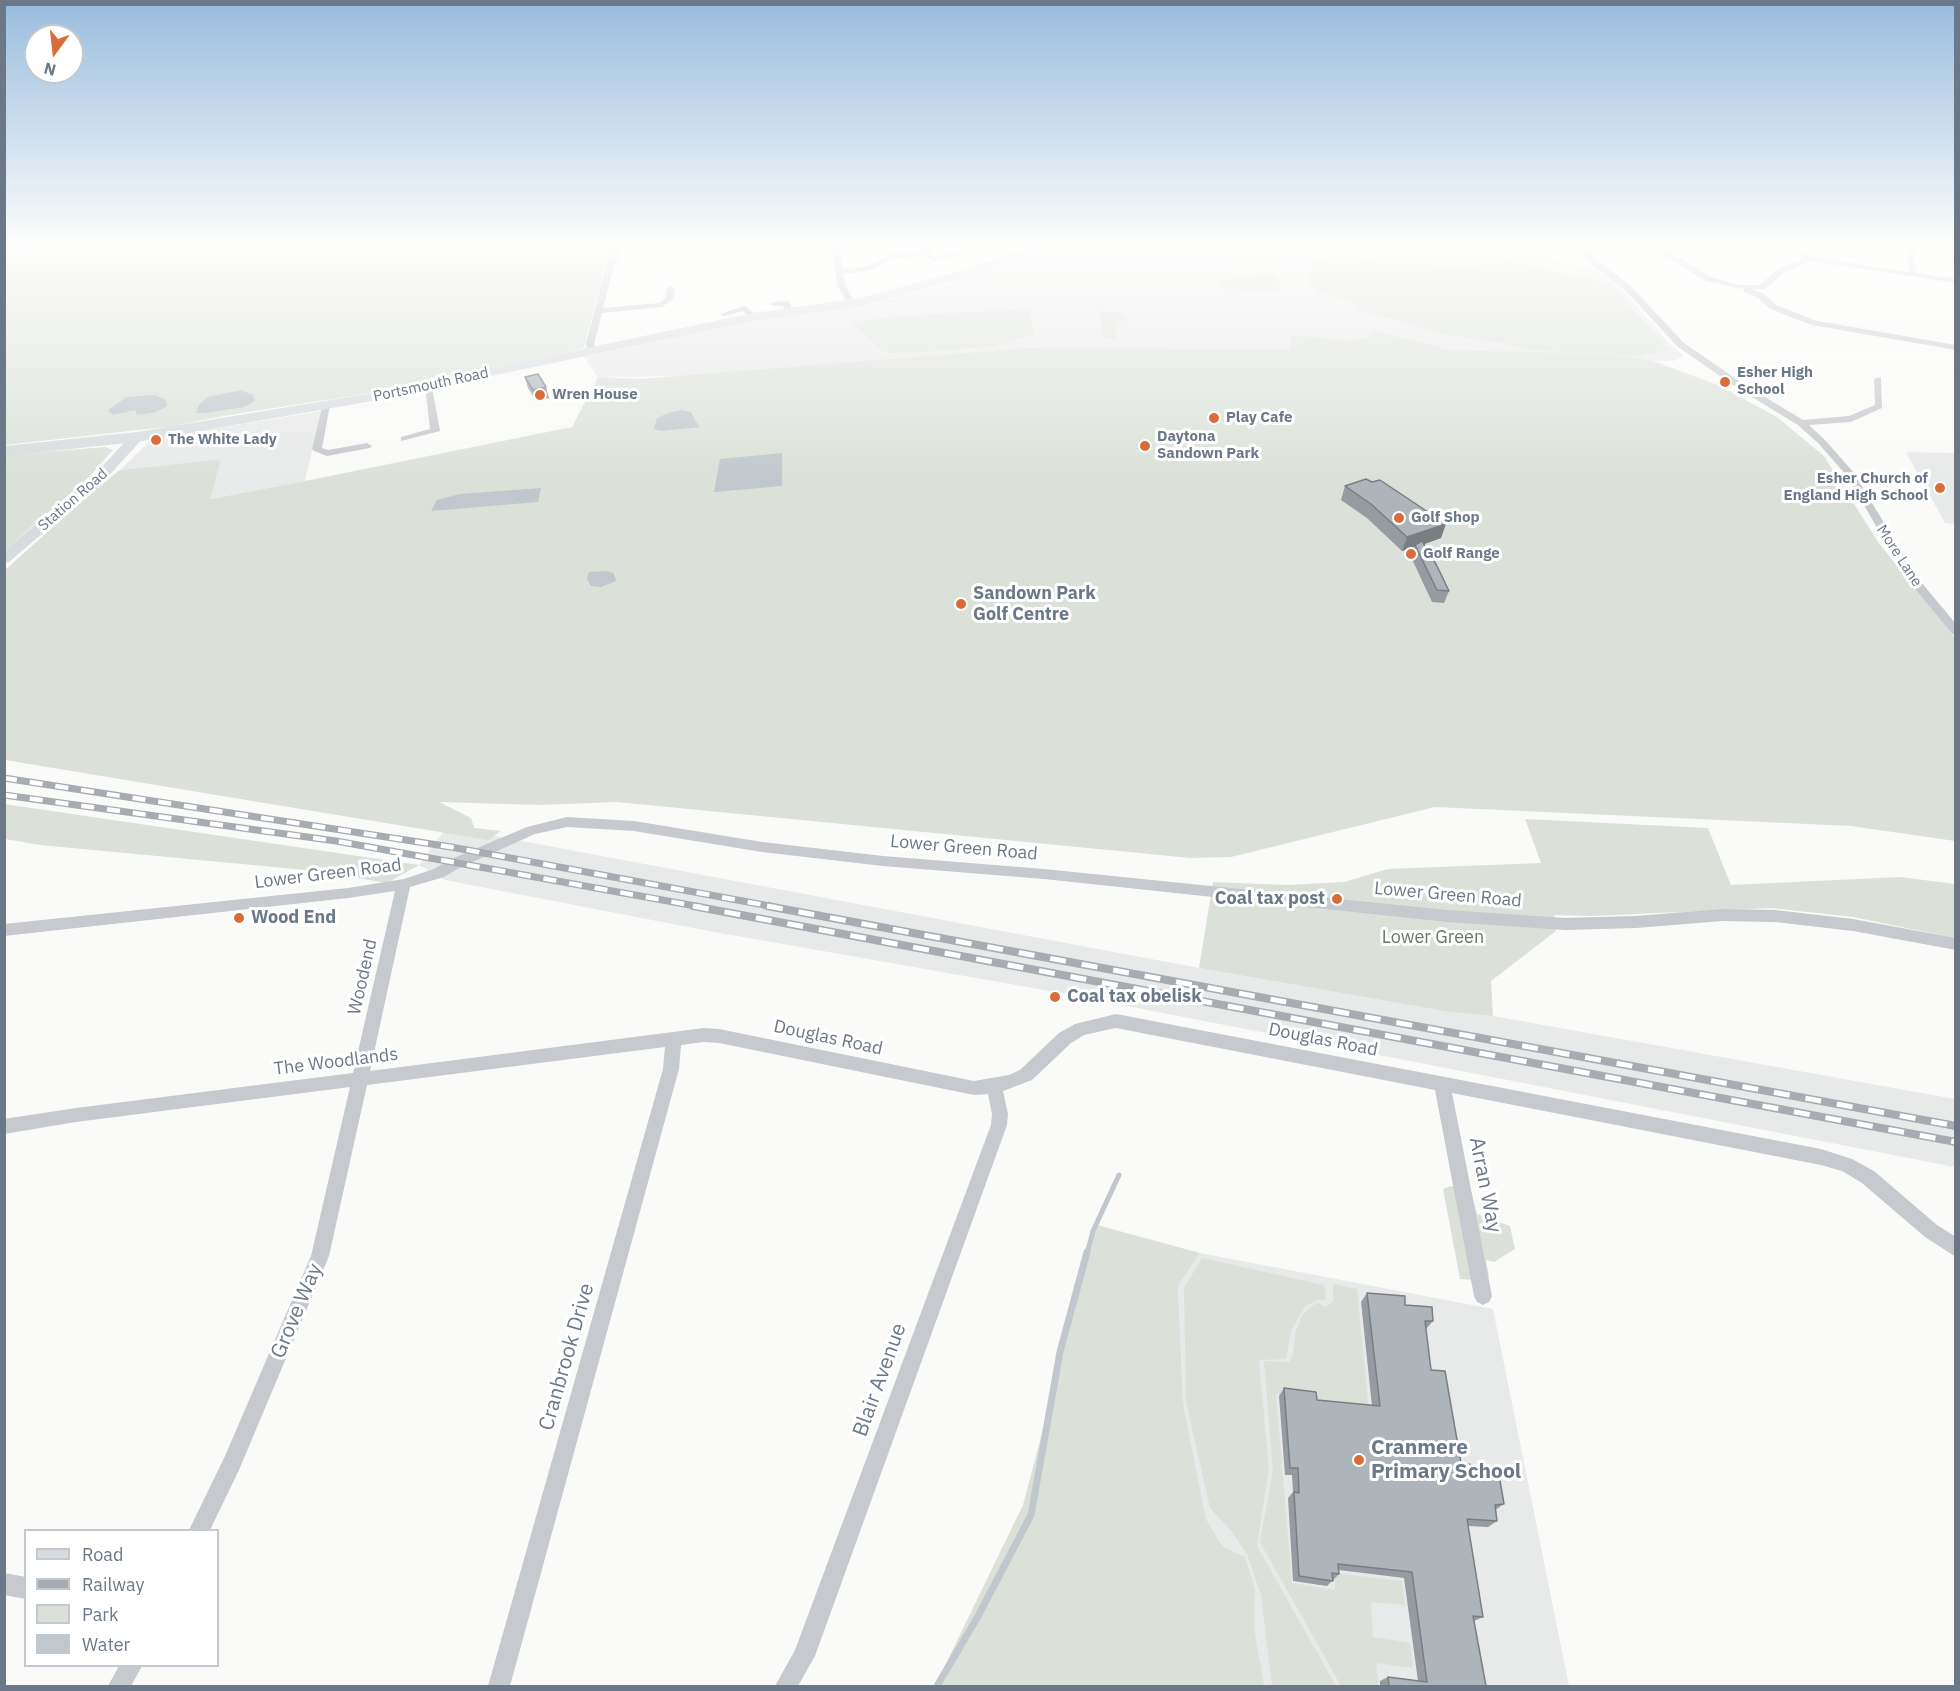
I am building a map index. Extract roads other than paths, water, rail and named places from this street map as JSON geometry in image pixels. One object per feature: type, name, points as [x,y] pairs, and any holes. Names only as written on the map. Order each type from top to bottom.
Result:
[{"type":"main road","name":"Portsmouth Road","points":[[4,451],[137,437],[428,387],[591,351],[702,321]]},
{"type":"main road","name":"Station Road","points":[[4,559],[105,473],[137,437]]},
{"type":"street","points":[[591,351],[590,344],[596,321]]},
{"type":"street","name":"More Lane","points":[[1657,321],[1695,357],[1801,423],[1838,458],[1851,475],[1899,559],[1956,632]]},
{"type":"street","points":[[1810,321],[1956,348]]},
{"type":"street","points":[[1801,423],[1851,420],[1880,406],[1878,379]]},
{"type":"street","points":[[404,439],[427,435],[435,431],[428,387]]},
{"type":"street","points":[[326,405],[317,449],[327,453],[368,446]]},
{"type":"street","name":"Lower Green Road","points":[[4,930],[348,893],[404,884],[439,873],[454,864],[532,830],[567,822],[587,822],[634,826],[762,847],[883,861],[1044,874],[1447,916],[1565,924],[1636,922],[1723,915],[1774,916],[1853,925],[1956,944]]},
{"type":"street","name":"Woodend","points":[[360,1078],[404,884]]},
{"type":"street","name":"Douglas Road","points":[[674,1039],[719,1036],[974,1088],[994,1086],[1026,1075],[1065,1038],[1080,1029],[1116,1021],[1821,1157],[1868,1176],[1931,1231],[1956,1248]]},
{"type":"street","name":"The Woodlands","points":[[4,1127],[76,1115],[674,1039]]},
{"type":"street","name":"Cranbrook Drive","points":[[499,1686],[671,1069],[674,1039]]},
{"type":"street","name":"Grove Way","points":[[199,1529],[232,1463],[320,1256],[360,1078]]},
{"type":"street","name":"Arran Way","points":[[1442,1083],[1484,1296]]},
{"type":"street","name":"Blair Avenue","points":[[786,1686],[804,1656],[999,1125],[994,1086]]},
{"type":"street","points":[[4,1584],[24,1588]]},
{"type":"street","points":[[119,1686],[129,1667]]},
{"type":"water","points":[[241,390],[253,395],[255,401],[244,407],[196,413],[199,405],[208,397]]},
{"type":"water","points":[[155,395],[166,400],[167,406],[156,412],[137,415],[135,410],[113,415],[108,410],[127,397]]},
{"type":"water","points":[[681,410],[691,412],[699,427],[661,431],[654,429],[657,418]]},
{"type":"water","points":[[782,453],[782,486],[714,492],[720,459]]},
{"type":"water","points":[[541,488],[538,502],[431,511],[437,500],[460,494]]},
{"type":"water","points":[[589,572],[614,573],[616,581],[601,587],[591,586],[587,579]]},
{"type":"waterway","points":[[1087,1254],[1093,1231],[1119,1175]]},
{"type":"waterway","points":[[937,1686],[977,1618],[1031,1515],[1060,1352],[1087,1252]]},
{"type":"railway","points":[[4,778],[451,847],[775,907]]},
{"type":"railway","points":[[4,795],[336,841],[701,907]]},
{"type":"railway","points":[[693,906],[1956,1142]]},
{"type":"railway","points":[[767,906],[1956,1126]]},
{"type":"place","name":"Esher High School","points":[[1725,382]]},
{"type":"place","name":"Wren House","points":[[540,395]]},
{"type":"place","name":"Play Cafe","points":[[1214,418]]},
{"type":"place","name":"The White Lady","points":[[156,440]]},
{"type":"place","name":"Daytona Sandown Park","points":[[1145,446]]},
{"type":"place","name":"Esher Church of England High School","points":[[1940,488]]},
{"type":"place","name":"Golf Shop","points":[[1399,518]]},
{"type":"place","name":"Golf Range","points":[[1411,554]]},
{"type":"place","name":"Sandown Park Golf Centre","points":[[961,604]]},
{"type":"place","name":"Coal tax post","points":[[1337,899]]},
{"type":"place","name":"Wood End","points":[[239,918]]},
{"type":"place","name":"Coal tax obelisk","points":[[1055,997]]},
{"type":"place","name":"Cranmere Primary School","points":[[1359,1460]]},
{"type":"park label","name":"Lower Green","points":[[1433,938]]}]
